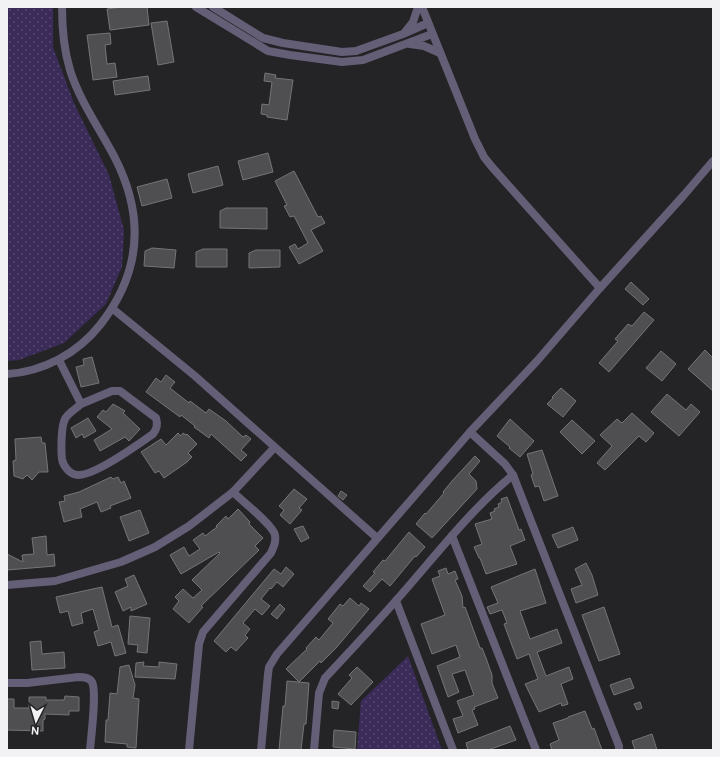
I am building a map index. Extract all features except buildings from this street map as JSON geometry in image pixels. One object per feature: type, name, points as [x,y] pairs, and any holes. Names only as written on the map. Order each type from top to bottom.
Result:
[{"type":"street","points":[[7,374],[34,369],[60,360],[94,334],[113,309],[124,287],[132,264],[135,230],[134,211],[127,185],[115,158],[95,124],[70,70],[66,54],[62,7]]},
{"type":"street","points":[[196,7],[261,47],[274,52],[342,62],[363,60],[432,34]]},
{"type":"street","points":[[213,7],[263,38],[283,43],[342,52],[356,51],[428,23]]},
{"type":"street","points":[[403,34],[413,22],[418,7]]},
{"type":"street","points":[[422,7],[475,139],[484,156],[492,167],[600,288]]},
{"type":"street","points":[[404,44],[420,44],[440,53]]},
{"type":"street","points":[[261,750],[268,674],[272,660],[470,432],[537,361],[713,161]]},
{"type":"street","points":[[113,309],[195,376],[274,448],[377,538]]},
{"type":"street","points":[[60,360],[81,404]]},
{"type":"street","points":[[112,391],[120,391],[156,418],[156,431],[127,453],[80,476],[75,475],[67,469],[62,460],[63,427],[66,418],[81,404],[112,391]]},
{"type":"street","points":[[470,432],[505,464],[513,475],[619,750]]},
{"type":"street","points":[[7,586],[55,582],[122,562],[155,546],[189,526],[233,492],[274,448]]},
{"type":"street","points":[[314,750],[319,692],[323,682],[452,536],[499,486],[513,475]]},
{"type":"street","points":[[189,750],[199,644],[203,632],[271,553],[275,543],[274,533],[266,523],[233,492]]},
{"type":"street","points":[[452,536],[536,750]]},
{"type":"street","points":[[396,601],[453,750]]},
{"type":"street","points":[[7,683],[27,683],[78,677],[90,679],[94,690],[90,750]]},
{"type":"shaded area","points":[[7,7],[53,7],[53,47],[74,103],[109,175],[124,230],[122,267],[106,304],[64,343],[19,360],[7,361]]},
{"type":"shaded area","points":[[408,656],[442,750],[357,750],[361,701]]}]
